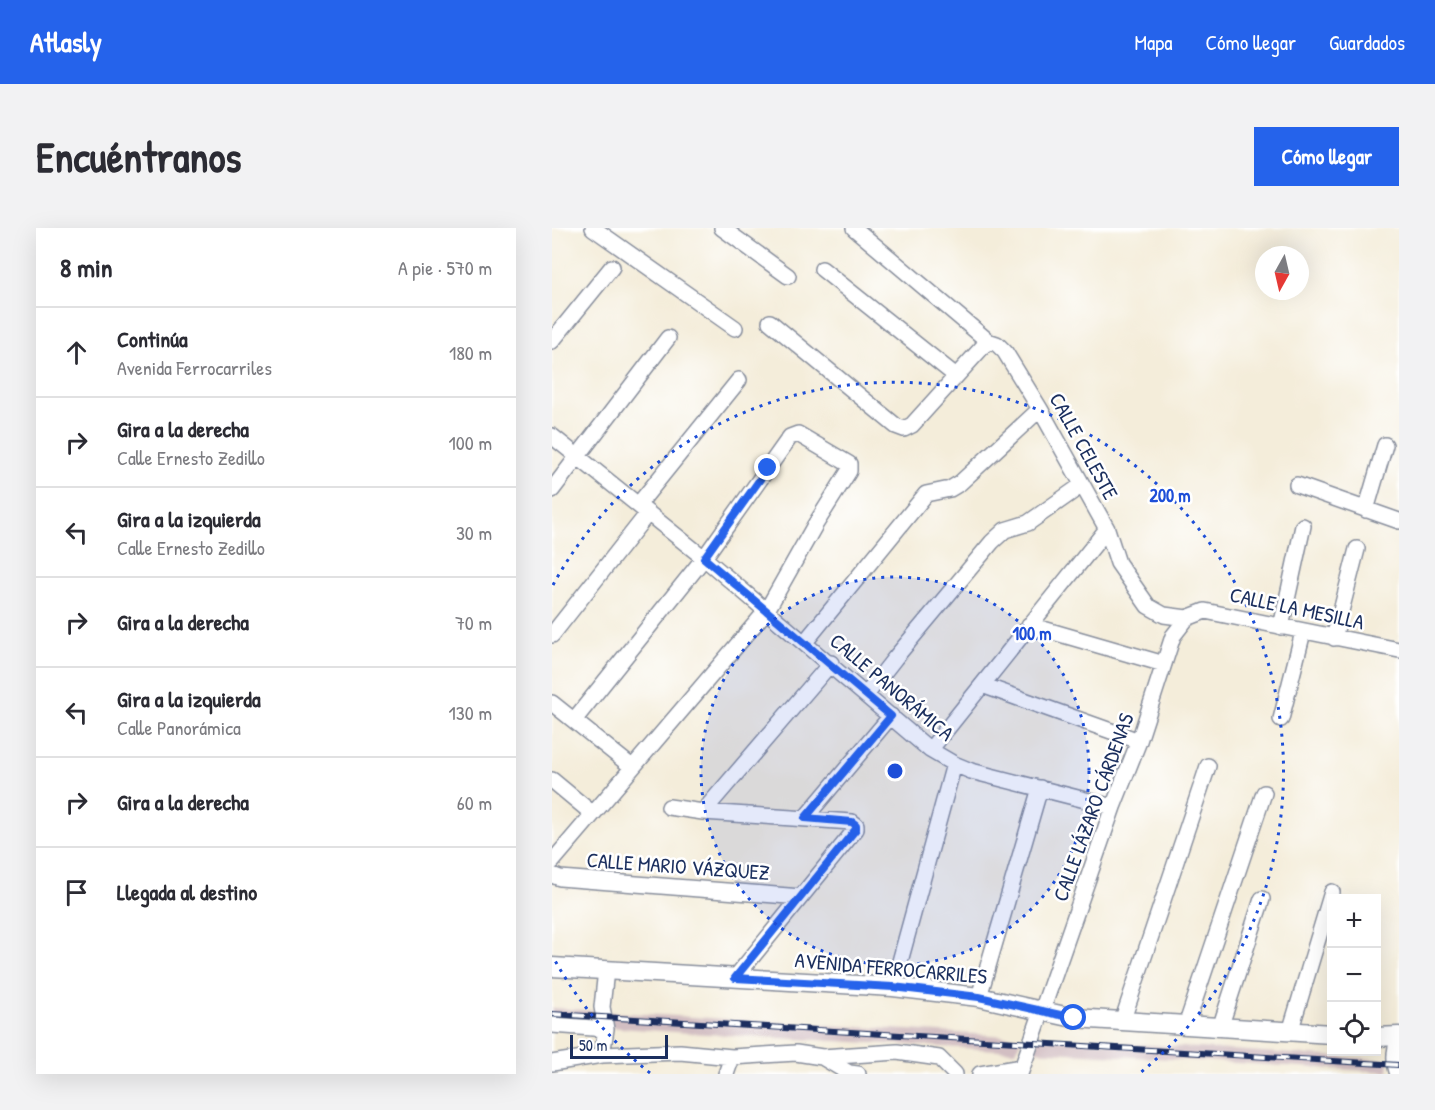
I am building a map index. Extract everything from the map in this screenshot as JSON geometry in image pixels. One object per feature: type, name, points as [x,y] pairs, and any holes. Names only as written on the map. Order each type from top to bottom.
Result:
[{"type":"street","points":[[593,228],[735,328]]},
{"type":"street","points":[[722,228],[788,276]]},
{"type":"street","name":"CALLE CELESTE","points":[[855,228],[988,341],[997,344],[1005,352],[1040,408],[1107,529],[1118,563],[1148,606],[1164,615],[1187,618]]},
{"type":"street","points":[[552,341],[612,267]]},
{"type":"street","points":[[822,269],[956,376]]},
{"type":"street","points":[[770,322],[896,426],[904,429],[912,425],[988,341]]},
{"type":"street","points":[[552,490],[668,338]]},
{"type":"street","points":[[552,635],[739,380]]},
{"type":"street","points":[[806,642],[926,494],[950,489],[960,483],[1040,408]]},
{"type":"street","points":[[552,861],[767,610],[815,525],[849,471],[849,464],[798,434],[790,437],[704,558],[575,719]]},
{"type":"street","name":"CALLE PANORÁMICA","points":[[552,436],[806,642],[930,750],[971,771],[1113,807]]},
{"type":"street","points":[[1366,510],[1385,445]]},
{"type":"street","points":[[866,694],[992,542],[1005,530],[1028,523],[1082,485]]},
{"type":"street","points":[[1297,485],[1399,521]]},
{"type":"street","points":[[1281,627],[1303,526]]},
{"type":"street","points":[[930,750],[1107,529]]},
{"type":"street","points":[[1334,638],[1357,549]]},
{"type":"street","name":"CALLE LA MESILLA","points":[[1187,618],[1205,611],[1399,651]]},
{"type":"street","name":"CALLE LÁZARO CÁRDENAS","points":[[1021,1070],[1043,1013],[1113,807],[1139,741],[1173,636],[1187,618]]},
{"type":"street","points":[[1029,625],[1164,664]]},
{"type":"street","points":[[1281,719],[1303,632]]},
{"type":"street","points":[[703,812],[831,663]]},
{"type":"street","points":[[982,685],[1139,741]]},
{"type":"street","points":[[552,703],[575,719],[632,767]]},
{"type":"street","points":[[805,818],[891,716]]},
{"type":"street","points":[[893,987],[954,764]]},
{"type":"street","points":[[1122,1022],[1208,766]]},
{"type":"street","points":[[552,780],[592,814]]},
{"type":"street","points":[[979,997],[1040,788]]},
{"type":"street","points":[[1186,1026],[1264,793]]},
{"type":"street","points":[[669,807],[703,812],[852,822],[856,825],[856,829],[735,978]]},
{"type":"street","name":"CALLE MARIO VÁZQUEZ","points":[[552,875],[560,878],[801,897]]},
{"type":"street","points":[[1290,1032],[1332,892]]},
{"type":"street","points":[[1220,1028],[1262,899]]},
{"type":"street","name":"AVENIDA FERROCARRILES","points":[[552,967],[893,987],[979,997],[1011,1003],[1043,1013],[1074,1018],[1327,1034]]},
{"type":"street","points":[[602,1055],[606,1029],[602,1007],[606,970]]},
{"type":"street","points":[[552,1024],[606,1029]]},
{"type":"street","points":[[1381,1037],[1399,1037],[1395,1050],[1395,1065],[1398,1074]]},
{"type":"street","points":[[552,1064],[602,1055],[680,1052],[732,1057],[796,1053],[822,1058],[897,1052],[939,1058],[955,1074]]},
{"type":"street","points":[[726,1074],[732,1057]]},
{"type":"street","points":[[822,1058],[852,1074]]},
{"type":"street","points":[[980,1074],[1021,1070]]},
{"type":"shaded area","points":[[552,1008],[597,1011],[595,1026],[552,1023]]},
{"type":"shaded area","points":[[609,1012],[1022,1037],[1016,1051],[689,1033],[607,1027]]},
{"type":"shaded area","points":[[1038,1038],[1389,1060],[1388,1072],[1035,1051]]},
{"type":"railway","points":[[552,1014],[1399,1065]]},
{"type":"route","points":[[768,468],[704,558],[891,716],[805,818],[852,822],[856,825],[856,829],[735,978],[893,987],[979,997],[1011,1003],[1043,1013],[1074,1018]]}]
